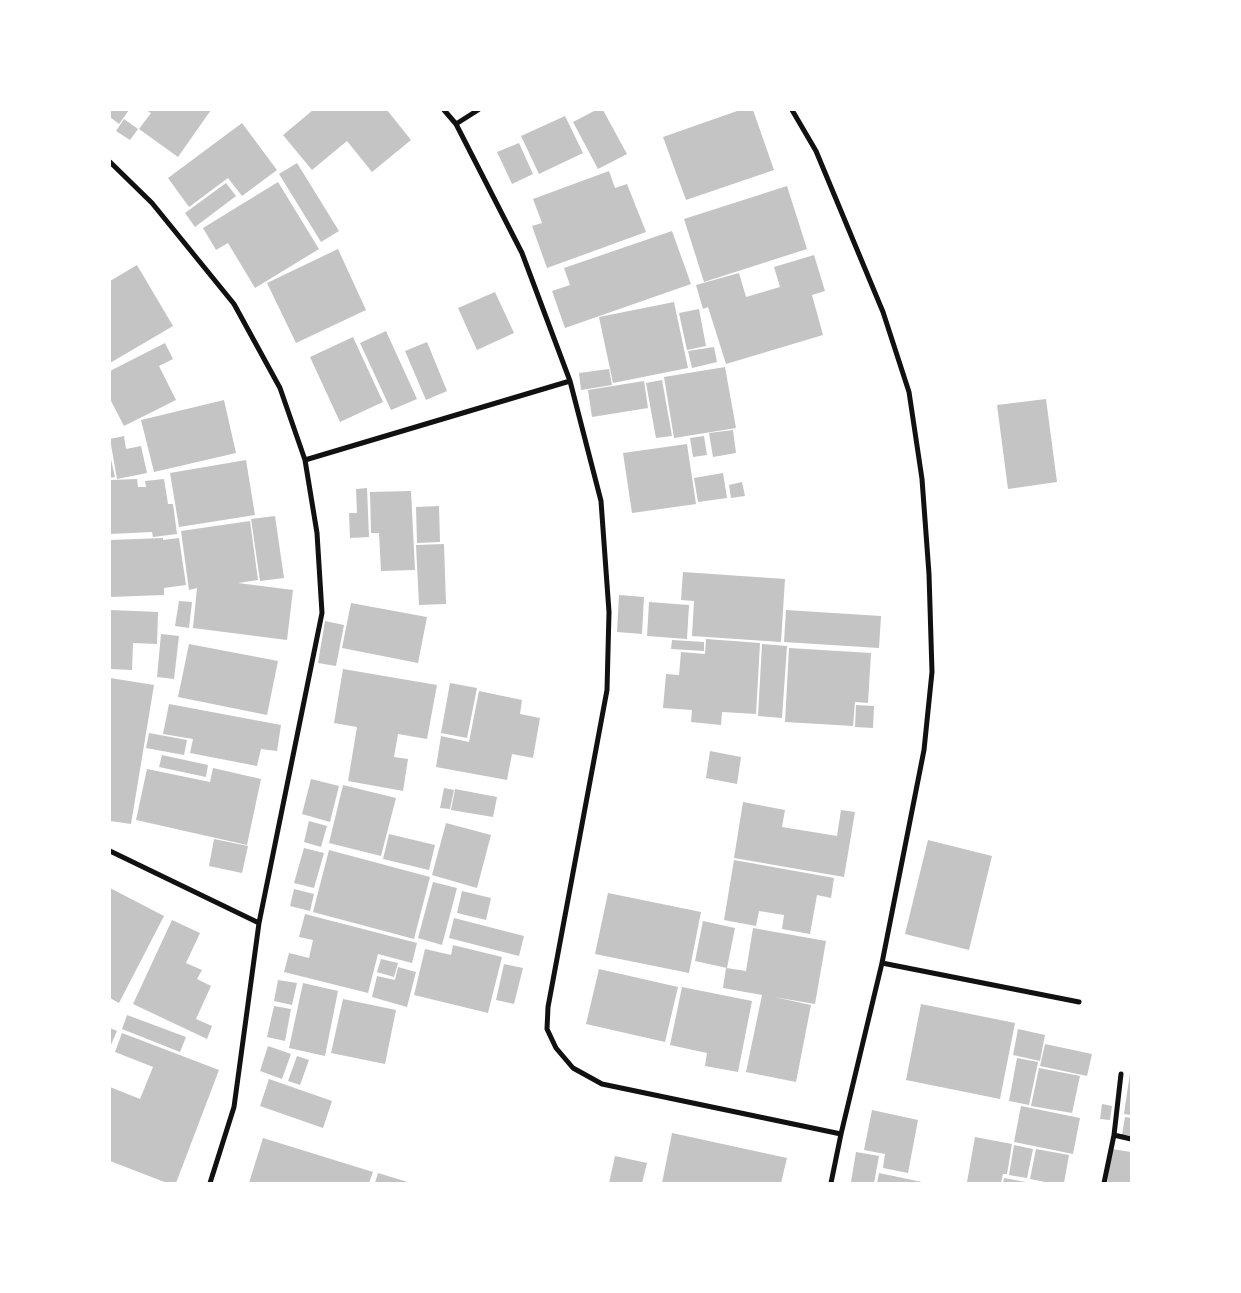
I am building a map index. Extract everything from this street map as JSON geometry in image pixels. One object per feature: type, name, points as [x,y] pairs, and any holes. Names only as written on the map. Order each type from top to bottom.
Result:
[{"type":"street","points":[[444,110],[456,124],[522,253],[570,381],[601,501],[609,612],[607,690],[548,1007],[547,1029],[556,1048],[573,1068],[602,1084],[841,1134]]},
{"type":"street","points":[[456,124],[478,110]]},
{"type":"street","points":[[792,110],[816,151],[883,312],[909,392],[922,479],[929,574],[932,672],[924,750],[882,964],[831,1183]]},
{"type":"street","points":[[110,162],[152,203],[234,304],[280,388],[305,460],[317,533],[322,613],[259,923],[234,1107],[210,1183]]},
{"type":"street","points":[[305,460],[570,381]]},
{"type":"street","points":[[110,851],[259,923]]},
{"type":"street","points":[[882,964],[1079,1002]]},
{"type":"street","points":[[1104,1183],[1114,1135],[1121,1074]]},
{"type":"street","points":[[1114,1135],[1131,1139]]},
{"type":"building","points":[[110,110],[129,110],[119,124],[110,117]]},
{"type":"building","points":[[146,110],[211,110],[178,157],[139,129],[151,113]]},
{"type":"building","points":[[313,110],[387,110],[411,140],[372,172],[347,141],[312,170],[283,135]]},
{"type":"building","points":[[596,110],[603,110],[627,154],[598,169],[573,122]]},
{"type":"building","points":[[740,110],[753,110],[774,170],[686,200],[663,137]]},
{"type":"building","points":[[565,116],[583,153],[539,174],[521,136]]},
{"type":"building","points":[[124,119],[138,129],[130,140],[116,131]]},
{"type":"building","points":[[242,123],[277,170],[242,196],[228,178],[189,207],[168,178]]},
{"type":"building","points":[[519,143],[533,174],[512,184],[497,152]]},
{"type":"building","points":[[297,163],[339,231],[321,242],[279,174]]},
{"type":"building","points":[[609,171],[615,188],[627,184],[646,232],[547,268],[532,226],[542,223],[533,199]]},
{"type":"building","points":[[278,182],[319,249],[255,288],[228,243],[216,250],[203,228]]},
{"type":"building","points":[[226,183],[236,196],[195,227],[185,213]]},
{"type":"building","points":[[787,186],[807,249],[704,282],[684,219]]},
{"type":"building","points":[[672,231],[691,284],[565,328],[552,291],[570,285],[564,268]]},
{"type":"building","points":[[338,249],[366,310],[296,343],[267,283]]},
{"type":"building","points":[[814,255],[825,291],[812,295],[823,335],[726,364],[708,307],[703,309],[696,285],[739,273],[746,297],[780,287],[774,267]]},
{"type":"building","points":[[137,265],[173,326],[110,363],[110,281]]},
{"type":"building","points":[[495,292],[514,333],[477,350],[458,308]]},
{"type":"building","points":[[674,302],[688,368],[613,383],[599,317]]},
{"type":"building","points":[[699,309],[706,346],[687,350],[679,313]]},
{"type":"building","points":[[386,331],[417,399],[391,410],[360,343]]},
{"type":"building","points":[[353,337],[383,402],[340,422],[310,357]]},
{"type":"building","points":[[427,342],[447,391],[426,400],[405,351]]},
{"type":"building","points":[[165,343],[173,359],[159,366],[176,400],[124,426],[110,399],[110,371]]},
{"type":"building","points":[[714,347],[717,362],[692,368],[688,351]]},
{"type":"building","points":[[725,367],[736,428],[674,438],[664,377]]},
{"type":"building","points":[[609,369],[612,385],[581,390],[579,373]]},
{"type":"building","points":[[662,380],[672,436],[656,438],[646,383]]},
{"type":"building","points":[[644,381],[648,408],[592,417],[588,390]]},
{"type":"building","points":[[1046,399],[1057,482],[1008,489],[997,405]]},
{"type":"building","points":[[224,400],[236,453],[154,472],[141,420]]},
{"type":"building","points":[[733,430],[736,453],[713,457],[709,433]]},
{"type":"building","points":[[124,436],[126,449],[141,446],[147,473],[117,479],[110,439]]},
{"type":"building","points":[[704,436],[707,455],[693,457],[690,438]]},
{"type":"building","points":[[687,444],[696,504],[632,513],[623,453]]},
{"type":"building","points":[[110,455],[115,477],[110,478]]},
{"type":"building","points":[[246,460],[255,515],[179,527],[170,473]]},
{"type":"building","points":[[723,473],[727,498],[698,502],[694,478]]},
{"type":"building","points":[[137,479],[138,487],[146,487],[145,481],[164,479],[168,504],[173,504],[177,534],[153,537],[152,532],[110,534],[110,480]]},
{"type":"building","points":[[742,482],[745,496],[731,498],[729,485]]},
{"type":"building","points":[[367,488],[369,537],[350,538],[349,513],[357,513],[356,489]]},
{"type":"building","points":[[411,491],[415,570],[381,571],[379,533],[371,533],[370,492]]},
{"type":"building","points":[[439,506],[440,542],[417,543],[416,507]]},
{"type":"building","points":[[275,516],[284,578],[260,581],[251,519]]},
{"type":"building","points":[[250,521],[258,580],[238,583],[293,590],[287,640],[193,628],[197,588],[189,590],[181,531]]},
{"type":"building","points":[[163,538],[163,540],[179,538],[186,585],[164,588],[164,595],[110,597],[110,540]]},
{"type":"building","points":[[444,544],[446,604],[419,605],[416,545]]},
{"type":"building","points":[[683,572],[785,579],[781,642],[692,636],[694,601],[681,600]]},
{"type":"building","points":[[619,595],[644,597],[642,634],[617,632]]},
{"type":"building","points":[[179,601],[192,602],[189,628],[175,626]]},
{"type":"building","points":[[649,602],[689,605],[687,639],[647,636]]},
{"type":"building","points":[[351,603],[427,617],[418,663],[342,648]]},
{"type":"building","points":[[110,610],[158,612],[157,644],[133,643],[132,670],[110,669]]},
{"type":"building","points":[[786,610],[881,616],[879,648],[784,642]]},
{"type":"building","points":[[325,621],[344,625],[336,666],[318,663]]},
{"type":"building","points":[[161,634],[179,636],[174,679],[157,677]]},
{"type":"building","points":[[706,639],[760,643],[756,714],[722,712],[721,725],[691,722],[692,710],[663,708],[666,674],[679,675],[681,652],[705,654]]},
{"type":"building","points":[[672,640],[704,642],[704,651],[671,649]]},
{"type":"building","points":[[189,644],[278,661],[267,715],[178,697]]},
{"type":"building","points":[[762,644],[787,646],[782,718],[758,716]]},
{"type":"building","points":[[789,648],[871,653],[868,703],[855,702],[853,726],[785,722]]},
{"type":"building","points":[[343,669],[437,685],[427,739],[398,734],[394,757],[408,759],[403,791],[348,781],[357,727],[334,723]]},
{"type":"building","points":[[110,678],[154,685],[131,824],[110,821]]},
{"type":"building","points":[[450,683],[477,688],[467,738],[441,733]]},
{"type":"building","points":[[479,691],[522,700],[520,714],[540,718],[533,758],[512,754],[507,780],[436,767],[441,736],[469,742]]},
{"type":"building","points":[[169,704],[281,725],[277,751],[261,749],[257,766],[190,753],[193,739],[163,734]]},
{"type":"building","points":[[856,705],[874,706],[873,728],[855,727]]},
{"type":"building","points":[[149,733],[187,740],[184,755],[146,748]]},
{"type":"building","points":[[710,751],[741,757],[737,784],[706,778]]},
{"type":"building","points":[[162,755],[208,765],[206,777],[159,767]]},
{"type":"building","points":[[213,768],[261,779],[247,845],[136,820],[147,769],[210,782]]},
{"type":"building","points":[[311,779],[339,786],[330,822],[302,814]]},
{"type":"building","points":[[343,785],[396,798],[381,856],[329,843]]},
{"type":"building","points":[[444,788],[454,790],[450,809],[440,808]]},
{"type":"building","points":[[455,789],[497,797],[493,817],[451,810]]},
{"type":"building","points":[[743,802],[785,810],[782,827],[837,836],[841,810],[855,812],[844,877],[734,858]]},
{"type":"building","points":[[309,821],[327,826],[321,847],[304,842]]},
{"type":"building","points":[[446,823],[491,835],[477,888],[432,875]]},
{"type":"building","points":[[389,834],[435,845],[429,870],[383,859]]},
{"type":"building","points":[[214,839],[248,846],[242,873],[209,866]]},
{"type":"building","points":[[928,840],[992,856],[969,950],[905,934]]},
{"type":"building","points":[[304,848],[324,853],[314,888],[294,883]]},
{"type":"building","points":[[329,850],[430,877],[414,939],[313,912]]},
{"type":"building","points":[[734,860],[834,878],[831,898],[817,895],[810,934],[782,929],[784,915],[759,911],[756,926],[724,920]]},
{"type":"building","points":[[433,882],[457,888],[442,945],[418,938]]},
{"type":"building","points":[[110,888],[164,916],[119,1003],[110,998]]},
{"type":"building","points":[[294,889],[314,894],[310,911],[290,906]]},
{"type":"building","points":[[462,891],[491,898],[486,920],[457,913]]},
{"type":"building","points":[[608,893],[701,912],[689,973],[595,954]]},
{"type":"building","points":[[305,914],[417,943],[412,963],[378,954],[368,993],[284,972],[289,953],[309,958],[313,940],[299,937]]},
{"type":"building","points":[[454,918],[524,936],[519,956],[449,938]]},
{"type":"building","points":[[172,920],[200,933],[186,963],[202,970],[197,979],[211,986],[196,1019],[212,1026],[207,1039],[133,1004]]},
{"type":"building","points":[[703,921],[735,928],[727,968],[695,961]]},
{"type":"building","points":[[753,928],[826,941],[815,1004],[774,997],[811,1005],[796,1082],[746,1072],[762,995],[723,988],[726,968],[746,971]]},
{"type":"building","points":[[453,945],[502,957],[488,1013],[414,995],[425,949],[451,955]]},
{"type":"building","points":[[381,959],[398,963],[394,977],[377,972]]},
{"type":"building","points":[[504,964],[523,968],[514,1004],[496,1000]]},
{"type":"building","points":[[398,967],[416,972],[407,1007],[372,997],[377,976],[395,980]]},
{"type":"building","points":[[599,969],[678,987],[665,1042],[586,1024]]},
{"type":"building","points":[[278,980],[297,983],[292,1005],[274,1001]]},
{"type":"building","points":[[303,983],[338,991],[325,1056],[289,1048]]},
{"type":"building","points":[[682,987],[752,1001],[738,1072],[705,1066],[707,1053],[670,1045]]},
{"type":"building","points":[[343,999],[396,1010],[385,1064],[331,1053]]},
{"type":"building","points":[[921,1004],[1015,1023],[1000,1099],[906,1080]]},
{"type":"building","points":[[274,1006],[291,1009],[285,1041],[267,1037]]},
{"type":"building","points":[[127,1015],[186,1037],[180,1052],[122,1029]]},
{"type":"building","points":[[110,1028],[117,1031],[110,1047]]},
{"type":"building","points":[[1018,1029],[1045,1035],[1040,1061],[1013,1055]]},
{"type":"building","points":[[122,1033],[219,1070],[176,1183],[167,1183],[110,1161],[110,1087],[140,1099],[153,1067],[115,1052]]},
{"type":"building","points":[[1045,1044],[1092,1054],[1087,1076],[1040,1066]]},
{"type":"building","points":[[268,1046],[291,1054],[282,1079],[260,1071]]},
{"type":"building","points":[[297,1056],[309,1060],[300,1085],[288,1081]]},
{"type":"building","points":[[1017,1058],[1038,1062],[1029,1105],[1009,1101]]},
{"type":"building","points":[[1039,1068],[1080,1076],[1072,1113],[1031,1106]]},
{"type":"building","points":[[1131,1073],[1131,1115],[1124,1114]]},
{"type":"building","points":[[269,1079],[332,1101],[323,1128],[260,1106]]},
{"type":"building","points":[[1102,1104],[1112,1106],[1110,1120],[1100,1119]]},
{"type":"building","points":[[1021,1106],[1080,1118],[1073,1154],[1014,1142]]},
{"type":"building","points":[[872,1110],[918,1120],[908,1173],[883,1168],[885,1154],[864,1150]]},
{"type":"building","points":[[1125,1117],[1131,1118],[1131,1136],[1122,1135]]},
{"type":"building","points":[[672,1133],[787,1158],[781,1183],[662,1183]]},
{"type":"building","points":[[975,1137],[1012,1144],[1007,1174],[1003,1174],[1001,1183],[967,1182]]},
{"type":"building","points":[[263,1138],[373,1172],[369,1183],[249,1183]]},
{"type":"building","points":[[1014,1145],[1033,1149],[1027,1178],[1009,1175]]},
{"type":"building","points":[[1036,1149],[1069,1155],[1064,1183],[1050,1183],[1030,1179]]},
{"type":"building","points":[[1112,1149],[1131,1152],[1131,1183],[1107,1183]]},
{"type":"building","points":[[856,1152],[879,1156],[874,1183],[851,1182]]},
{"type":"building","points":[[615,1156],[647,1163],[642,1183],[609,1183]]},
{"type":"building","points":[[378,1173],[411,1183],[375,1183]]},
{"type":"building","points":[[879,1173],[922,1182],[922,1183],[877,1183]]},
{"type":"building","points":[[1004,1178],[1026,1182],[1026,1183],[1003,1183]]}]
